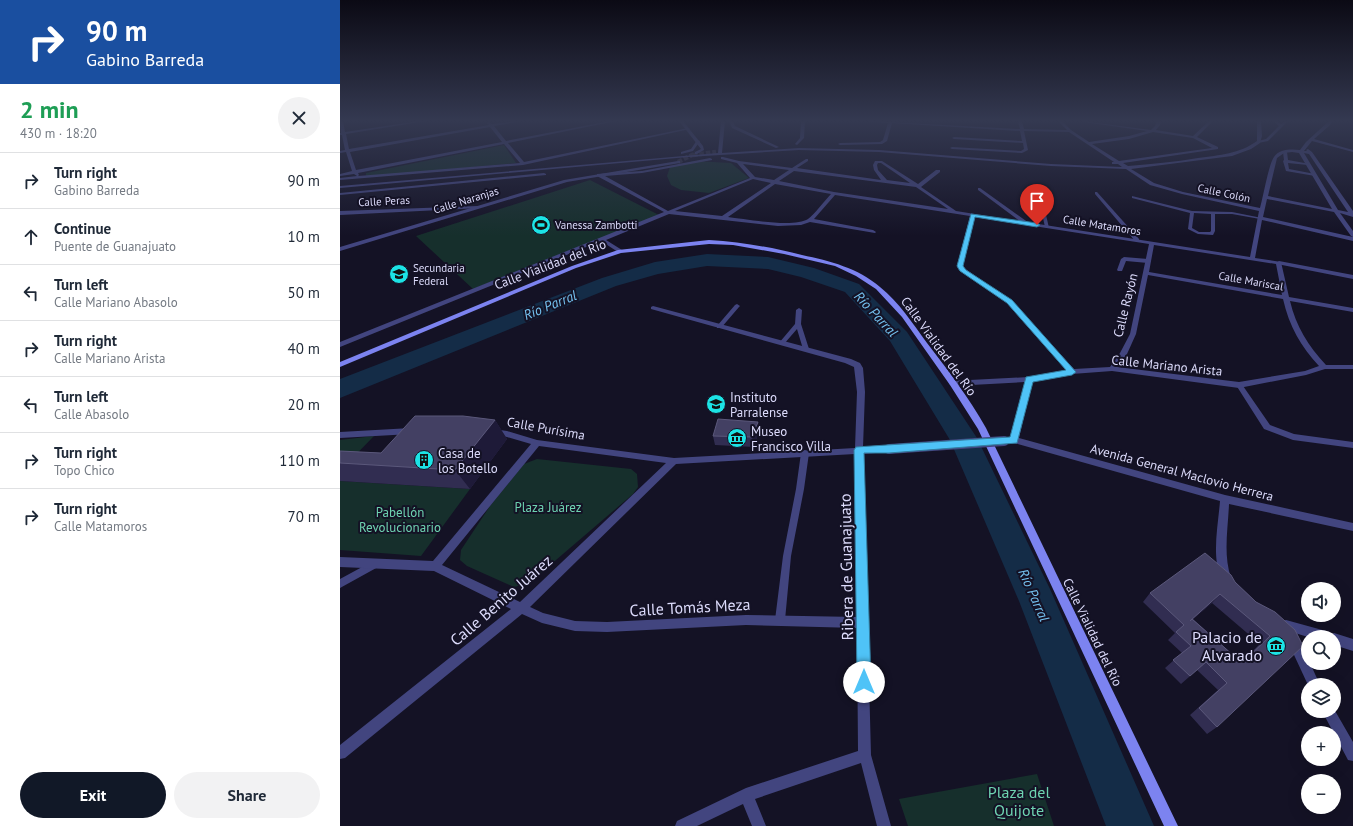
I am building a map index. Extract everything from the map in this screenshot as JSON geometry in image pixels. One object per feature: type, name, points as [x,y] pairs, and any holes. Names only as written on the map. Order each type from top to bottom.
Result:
[{"type":"main road","name":"Calle Vialidad del Río","points":[[340,365],[574,267],[620,252],[643,248],[709,242],[733,243],[784,252],[837,265],[858,275],[878,288],[904,316],[953,383],[982,428],[1172,826]]},
{"type":"street","points":[[351,160],[354,171],[359,178]]},
{"type":"street","points":[[340,174],[414,160]]},
{"type":"street","points":[[519,160],[523,164]]},
{"type":"street","points":[[340,179],[523,164],[544,160]]},
{"type":"street","points":[[340,187],[648,160]]},
{"type":"street","points":[[340,194],[694,160]]},
{"type":"street","points":[[599,175],[642,172],[702,160]]},
{"type":"street","points":[[729,160],[918,186],[938,171]]},
{"type":"street","points":[[723,218],[806,160]]},
{"type":"street","points":[[923,160],[1077,171],[1118,170],[1125,168]]},
{"type":"street","points":[[987,160],[1051,165],[1125,168],[1200,160]]},
{"type":"street","name":"Calle Colón","points":[[1111,160],[1144,180],[1164,188],[1262,210]]},
{"type":"street","points":[[1054,162],[1116,163],[1139,160]]},
{"type":"street","points":[[1252,259],[1260,218],[1275,160]]},
{"type":"street","points":[[1305,160],[1336,211],[1353,235]]},
{"type":"street","points":[[1315,160],[1352,215]]},
{"type":"street","points":[[599,175],[678,162]]},
{"type":"street","points":[[340,345],[753,178],[739,162]]},
{"type":"street","points":[[885,181],[876,170],[876,163],[882,162],[957,213]]},
{"type":"street","points":[[599,175],[667,212],[791,224],[810,220],[873,232]]},
{"type":"street","name":"Calle Naranjas","points":[[340,250],[566,180],[599,175]]},
{"type":"street","name":"Calle Matamoros","points":[[753,178],[834,193],[1137,240],[1279,264]]},
{"type":"street","points":[[1318,181],[1330,182]]},
{"type":"street","points":[[810,220],[834,193]]},
{"type":"street","points":[[1265,197],[1352,215]]},
{"type":"street","points":[[1346,205],[1353,206]]},
{"type":"street","name":"Calle Peras","points":[[340,213],[478,207]]},
{"type":"street","points":[[340,218],[364,211]]},
{"type":"street","points":[[973,215],[960,266],[963,271],[1009,302],[1072,372]]},
{"type":"street","points":[[1260,218],[1353,239]]},
{"type":"street","name":"Calle Vialidad del Río","points":[[601,239],[620,252]]},
{"type":"street","name":"Calle Rayón","points":[[1112,369],[1124,354],[1133,334],[1152,243]]},
{"type":"street","points":[[1279,264],[1292,324],[1298,335],[1324,367]]},
{"type":"street","name":"Calle Mariscal","points":[[1146,273],[1353,310]]},
{"type":"street","points":[[653,308],[806,350]]},
{"type":"street","name":"Ribera de Guanajuato","points":[[806,350],[854,363],[859,368],[861,392],[859,450],[865,755],[884,826]]},
{"type":"street","name":"Calle Mariano Arista","points":[[953,383],[1029,380],[1072,372],[1112,369],[1239,385],[1306,373],[1324,367],[1353,367]]},
{"type":"street","points":[[1009,441],[1029,380]]},
{"type":"street","points":[[340,435],[424,430]]},
{"type":"street","name":"Calle Purísima","points":[[486,432],[507,434],[537,443],[674,461],[859,450]]},
{"type":"street","name":"Avenida General Maclovio Herrera","points":[[859,450],[1009,441],[1225,500],[1353,527]]},
{"type":"street","points":[[340,562],[435,566],[537,443]]},
{"type":"street","name":"Calle Benito Juárez","points":[[340,753],[522,607],[674,461]]},
{"type":"street","points":[[1225,500],[1223,565],[1225,576],[1231,586]]},
{"type":"street","name":"Calle Tomás Meza","points":[[435,566],[542,618],[575,626],[607,627],[698,621],[780,620],[863,623]]},
{"type":"street","points":[[1301,660],[1282,623],[1304,630]]},
{"type":"street","points":[[1341,641],[1353,645]]},
{"type":"street","points":[[1332,718],[1353,755]]},
{"type":"street","points":[[682,826],[746,795],[865,755]]},
{"type":"street","points":[[746,795],[759,826]]},
{"type":"lane","points":[[1308,164],[1285,161],[1286,169],[1288,171],[1314,175]]},
{"type":"lane","points":[[979,189],[1027,224]]},
{"type":"lane","points":[[1096,193],[1137,240]]},
{"type":"lane","points":[[1040,197],[1047,227]]},
{"type":"lane","points":[[1134,197],[1192,212],[1232,213],[1260,218]]},
{"type":"lane","points":[[1192,212],[1190,229],[1204,235],[1211,234],[1213,231],[1213,213]]},
{"type":"lane","points":[[1120,270],[1124,259],[1148,261]]},
{"type":"lane","name":"Calle Matamoros","points":[[1279,264],[1353,277]]},
{"type":"lane","points":[[719,327],[737,306]]},
{"type":"lane","points":[[799,310],[798,324],[806,350]]},
{"type":"lane","points":[[782,343],[798,324]]},
{"type":"lane","points":[[1239,385],[1267,427],[1292,437],[1353,445]]},
{"type":"lane","points":[[780,620],[788,556],[805,453]]},
{"type":"lane","points":[[340,584],[375,564]]},
{"type":"green space","points":[[432,160],[514,160],[516,163],[366,177],[366,173]]},
{"type":"green space","points":[[694,161],[731,163],[749,178],[709,193],[681,190],[671,185],[667,176],[670,167]]},
{"type":"green space","name":"Vanessa Zambotti","points":[[590,180],[659,215],[473,289],[416,236]]},
{"type":"green space","name":"Pabellón Revolucionario","points":[[374,436],[340,471],[340,440]]},
{"type":"green space","name":"Plaza Juárez","points":[[537,459],[631,469],[637,474],[638,487],[633,494],[535,578],[526,584],[514,587],[467,566],[460,560],[461,550],[490,506],[524,464]]},
{"type":"green space","name":"Pabellón Revolucionario","points":[[340,481],[470,489],[421,556],[340,550]]},
{"type":"green space","name":"Plaza del Quijote","points":[[1037,774],[1054,826],[908,826],[899,799]]},
{"type":"building","points":[[415,416],[463,416],[495,420],[455,470],[340,463],[340,451],[381,453]]},
{"type":"building","points":[[718,419],[758,422],[752,437],[713,436]]},
{"type":"building","name":"Palacio de Alvarado","points":[[1205,553],[1231,575],[1235,582],[1256,602],[1275,612],[1295,630],[1301,642],[1301,648],[1217,727],[1199,708],[1227,683],[1206,662],[1190,676],[1173,660],[1191,646],[1176,632],[1184,625],[1150,593]],"holes":[[[1220,594],[1270,636],[1242,663],[1192,619]]]},
{"type":"waterway","name":"Río Parral","points":[[340,389],[609,282],[655,268],[707,260],[768,263],[807,272],[852,288],[899,337],[963,438],[1037,601],[1130,826]]},
{"type":"tunnel","points":[[678,162],[683,160]]},
{"type":"place","name":"Vanessa Zambotti","points":[[541,225]]},
{"type":"place","name":"Secundaria Federal","points":[[399,274]]},
{"type":"place","name":"Instituto Parralense","points":[[716,404]]},
{"type":"place","name":"Museo Francisco Villa","points":[[737,438]]},
{"type":"place","name":"Casa de los Botello","points":[[424,460]]},
{"type":"place","name":"Palacio de Alvarado","points":[[1276,646]]},
{"type":"route","points":[[864,682],[859,450],[1014,440],[1029,380],[1072,372],[1009,302],[963,271],[960,266],[973,215],[1037,225]]}]
